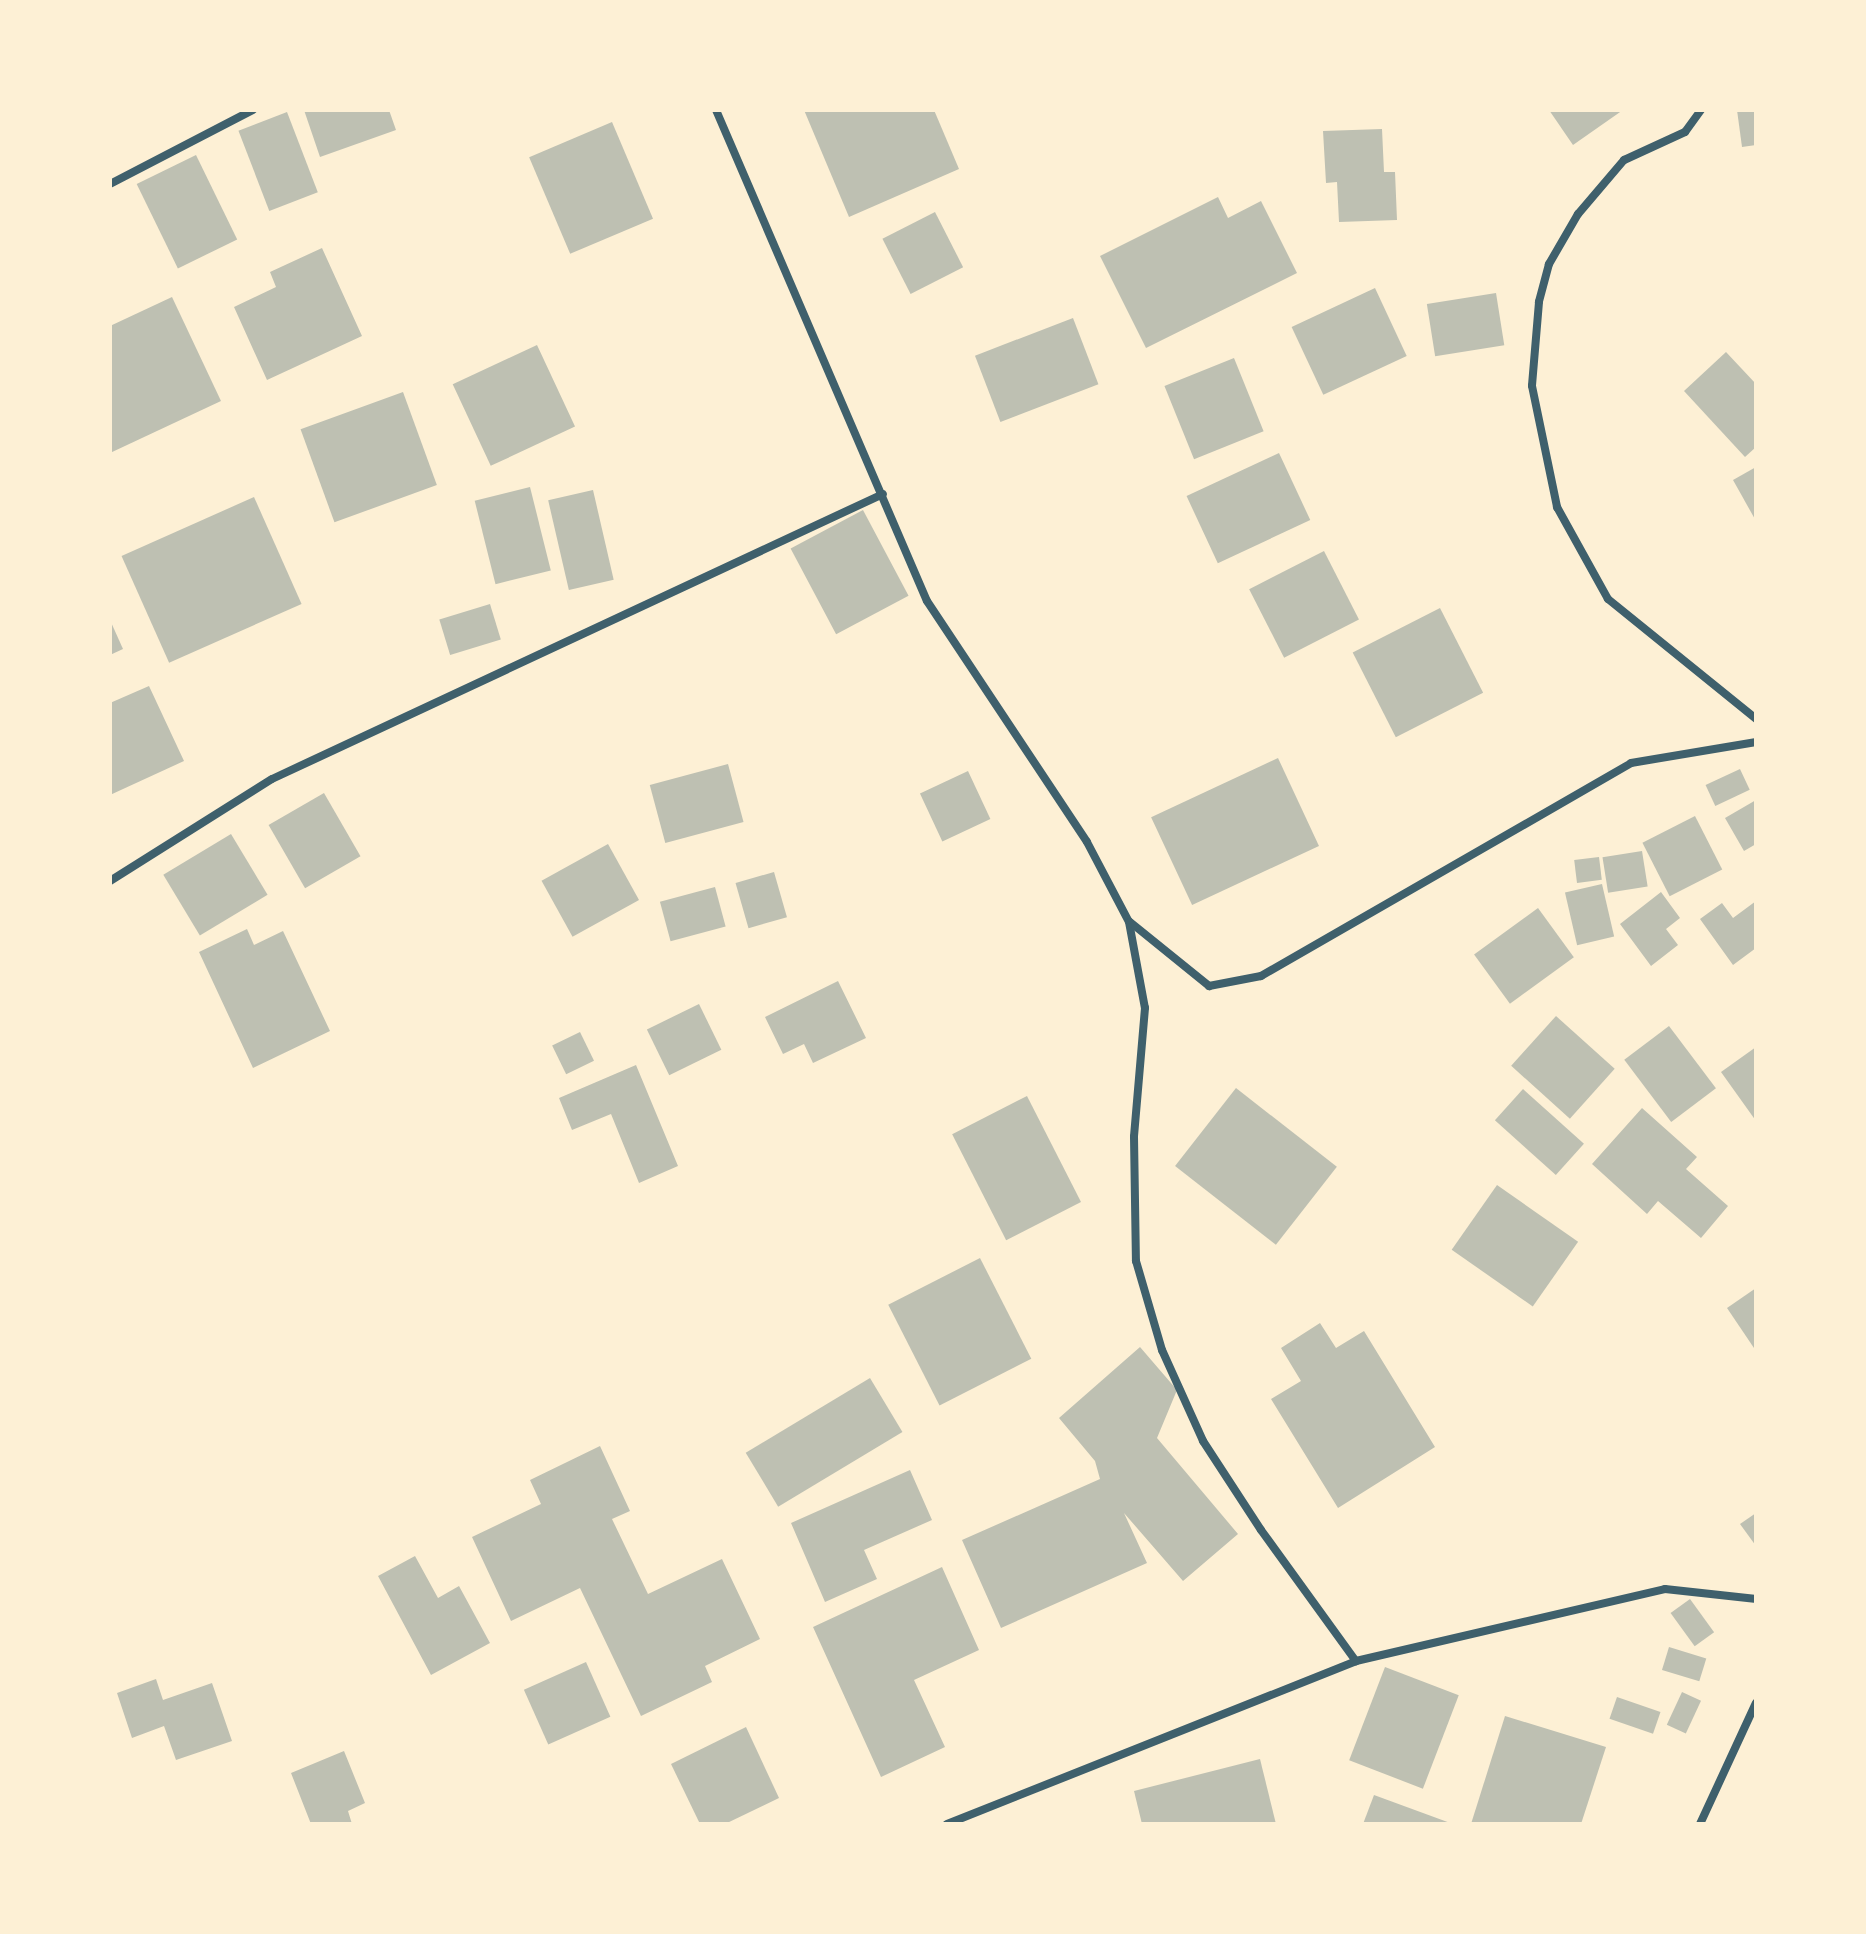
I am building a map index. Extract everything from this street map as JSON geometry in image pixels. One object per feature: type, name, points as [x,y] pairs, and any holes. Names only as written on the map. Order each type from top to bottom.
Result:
[{"type":"street","points":[[110,184],[253,110]]},
{"type":"street","points":[[716,110],[927,601],[1087,842],[1129,922],[1145,1008],[1134,1137],[1136,1261],[1162,1350],[1203,1441],[1356,1661]]},
{"type":"street","points":[[1701,110],[1685,132],[1624,160],[1578,214],[1549,264],[1539,302],[1532,386],[1557,507],[1608,599],[1756,719]]},
{"type":"street","points":[[110,881],[272,779],[883,494]]},
{"type":"street","points":[[1129,922],[1209,986],[1261,976],[1631,763],[1756,742]]},
{"type":"street","points":[[947,1824],[1356,1661],[1665,1589],[1756,1599]]},
{"type":"street","points":[[1700,1824],[1756,1703]]},
{"type":"building","points":[[304,110],[389,110],[396,130],[320,157]]},
{"type":"building","points":[[804,110],[934,110],[959,169],[849,217]]},
{"type":"building","points":[[1549,110],[1623,110],[1573,145]]},
{"type":"building","points":[[1737,110],[1756,110],[1756,145],[1742,147]]},
{"type":"building","points":[[287,112],[318,192],[269,211],[238,131]]},
{"type":"building","points":[[612,122],[653,219],[570,254],[529,157]]},
{"type":"building","points":[[1382,129],[1384,172],[1395,172],[1397,220],[1339,222],[1337,182],[1326,183],[1323,131]]},
{"type":"building","points":[[196,155],[237,239],[178,268],[137,184]]},
{"type":"building","points":[[1218,197],[1228,218],[1261,201],[1297,273],[1146,348],[1100,256]]},
{"type":"building","points":[[935,212],[963,267],[911,294],[882,239]]},
{"type":"building","points":[[322,248],[362,336],[267,380],[234,307],[276,287],[270,272]]},
{"type":"building","points":[[1375,288],[1407,356],[1323,395],[1292,327]]},
{"type":"building","points":[[1496,293],[1504,345],[1435,356],[1427,304]]},
{"type":"building","points":[[172,297],[221,401],[110,453],[110,326]]},
{"type":"building","points":[[1073,318],[1098,384],[1000,422],[975,356]]},
{"type":"building","points":[[537,345],[575,427],[491,466],[453,384]]},
{"type":"building","points":[[1726,352],[1756,384],[1756,447],[1745,457],[1684,391]]},
{"type":"building","points":[[1234,358],[1264,431],[1194,459],[1164,386]]},
{"type":"building","points":[[403,392],[437,485],[334,522],[301,429]]},
{"type":"building","points":[[1279,453],[1310,520],[1218,563],[1187,496]]},
{"type":"building","points":[[1756,467],[1756,521],[1733,480]]},
{"type":"building","points":[[530,487],[551,570],[495,584],[475,501]]},
{"type":"building","points":[[593,490],[614,580],[569,590],[548,500]]},
{"type":"building","points":[[254,497],[302,604],[169,663],[122,556]]},
{"type":"building","points":[[863,510],[909,596],[836,634],[791,548]]},
{"type":"building","points":[[1324,551],[1359,620],[1284,658],[1249,589]]},
{"type":"building","points":[[490,604],[501,639],[450,655],[439,619]]},
{"type":"building","points":[[1440,608],[1483,693],[1396,737],[1353,652]]},
{"type":"building","points":[[110,620],[123,649],[110,655]]},
{"type":"building","points":[[149,686],[184,761],[110,795],[110,703]]},
{"type":"building","points":[[1278,758],[1319,846],[1192,905],[1151,817]]},
{"type":"building","points":[[728,764],[744,822],[665,843],[650,785]]},
{"type":"building","points":[[1740,769],[1750,790],[1715,806],[1706,785]]},
{"type":"building","points":[[968,771],[990,819],[942,841],[920,793]]},
{"type":"building","points":[[324,793],[361,856],[305,888],[269,825]]},
{"type":"building","points":[[1756,800],[1756,844],[1744,851],[1725,818]]},
{"type":"building","points":[[1695,816],[1722,869],[1670,896],[1642,843]]},
{"type":"building","points":[[231,834],[268,895],[200,936],[163,875]]},
{"type":"building","points":[[608,844],[639,900],[573,937],[542,881]]},
{"type":"building","points":[[1642,851],[1648,887],[1608,893],[1602,857]]},
{"type":"building","points":[[1599,857],[1602,880],[1577,883],[1574,860]]},
{"type":"building","points":[[774,872],[787,917],[749,928],[736,883]]},
{"type":"building","points":[[1602,884],[1614,937],[1577,945],[1565,893]]},
{"type":"building","points":[[715,887],[726,927],[671,941],[660,902]]},
{"type":"building","points":[[1661,892],[1680,918],[1666,929],[1678,945],[1651,966],[1620,924]]},
{"type":"building","points":[[1756,901],[1756,948],[1733,965],[1700,919],[1722,903],[1733,918]]},
{"type":"building","points":[[1538,908],[1574,957],[1510,1004],[1474,954]]},
{"type":"building","points":[[247,929],[254,945],[283,931],[330,1031],[253,1068],[199,952]]},
{"type":"building","points":[[838,981],[866,1038],[813,1063],[804,1044],[783,1054],[765,1017]]},
{"type":"building","points":[[699,1004],[721,1050],[669,1075],[647,1029]]},
{"type":"building","points":[[1556,1016],[1615,1069],[1570,1119],[1511,1066]]},
{"type":"building","points":[[1669,1026],[1716,1088],[1671,1122],[1624,1060]]},
{"type":"building","points":[[580,1032],[594,1061],[566,1074],[552,1046]]},
{"type":"building","points":[[1756,1047],[1756,1121],[1721,1072]]},
{"type":"building","points":[[636,1065],[678,1166],[639,1183],[611,1114],[572,1130],[559,1098]]},
{"type":"building","points":[[1236,1088],[1337,1167],[1276,1245],[1175,1166]]},
{"type":"building","points":[[1523,1089],[1584,1144],[1556,1175],[1495,1120]]},
{"type":"building","points":[[1027,1096],[1081,1202],[1006,1240],[952,1134]]},
{"type":"building","points":[[1642,1108],[1697,1157],[1686,1169],[1728,1206],[1701,1238],[1658,1201],[1647,1214],[1592,1164]]},
{"type":"building","points":[[1497,1185],[1578,1242],[1533,1306],[1452,1250]]},
{"type":"building","points":[[980,1258],[1031,1359],[940,1405],[888,1305]]},
{"type":"building","points":[[1756,1288],[1756,1351],[1727,1308]]},
{"type":"building","points":[[1320,1323],[1336,1348],[1364,1331],[1435,1447],[1338,1508],[1271,1399],[1301,1381],[1281,1348]]},
{"type":"building","points":[[1140,1347],[1177,1390],[1157,1438],[1238,1534],[1183,1581],[1124,1513],[1147,1563],[1001,1628],[962,1540],[1100,1479],[1095,1461],[1059,1418]]},
{"type":"building","points":[[870,1378],[902,1432],[778,1507],[746,1453]]},
{"type":"building","points":[[600,1446],[630,1511],[612,1519],[648,1594],[722,1559],[760,1639],[705,1666],[712,1682],[641,1716],[580,1588],[511,1621],[472,1537],[541,1504],[530,1480]]},
{"type":"building","points":[[910,1470],[932,1520],[864,1550],[877,1579],[825,1602],[791,1523]]},
{"type":"building","points":[[1756,1513],[1756,1546],[1740,1524]]},
{"type":"building","points":[[415,1556],[438,1598],[459,1586],[490,1643],[431,1675],[378,1576]]},
{"type":"building","points":[[942,1567],[979,1650],[914,1680],[945,1747],[881,1777],[813,1627]]},
{"type":"building","points":[[1690,1599],[1714,1632],[1695,1646],[1671,1613]]},
{"type":"building","points":[[1669,1647],[1706,1658],[1699,1681],[1662,1670]]},
{"type":"building","points":[[586,1662],[610,1717],[548,1744],[524,1690]]},
{"type":"building","points":[[1385,1667],[1459,1695],[1423,1789],[1349,1760]]},
{"type":"building","points":[[156,1679],[163,1700],[212,1683],[232,1741],[176,1760],[164,1726],[132,1738],[117,1693]]},
{"type":"building","points":[[1682,1692],[1701,1701],[1686,1734],[1667,1725]]},
{"type":"building","points":[[1617,1697],[1660,1712],[1653,1734],[1610,1719]]},
{"type":"building","points":[[1505,1716],[1606,1747],[1581,1824],[1471,1824]]},
{"type":"building","points":[[746,1727],[779,1798],[725,1824],[700,1824],[671,1764]]},
{"type":"building","points":[[344,1751],[365,1803],[348,1811],[352,1824],[311,1824],[291,1773]]},
{"type":"building","points":[[1260,1759],[1276,1824],[1142,1824],[1134,1791]]},
{"type":"building","points":[[1374,1795],[1453,1824],[1363,1824]]}]
